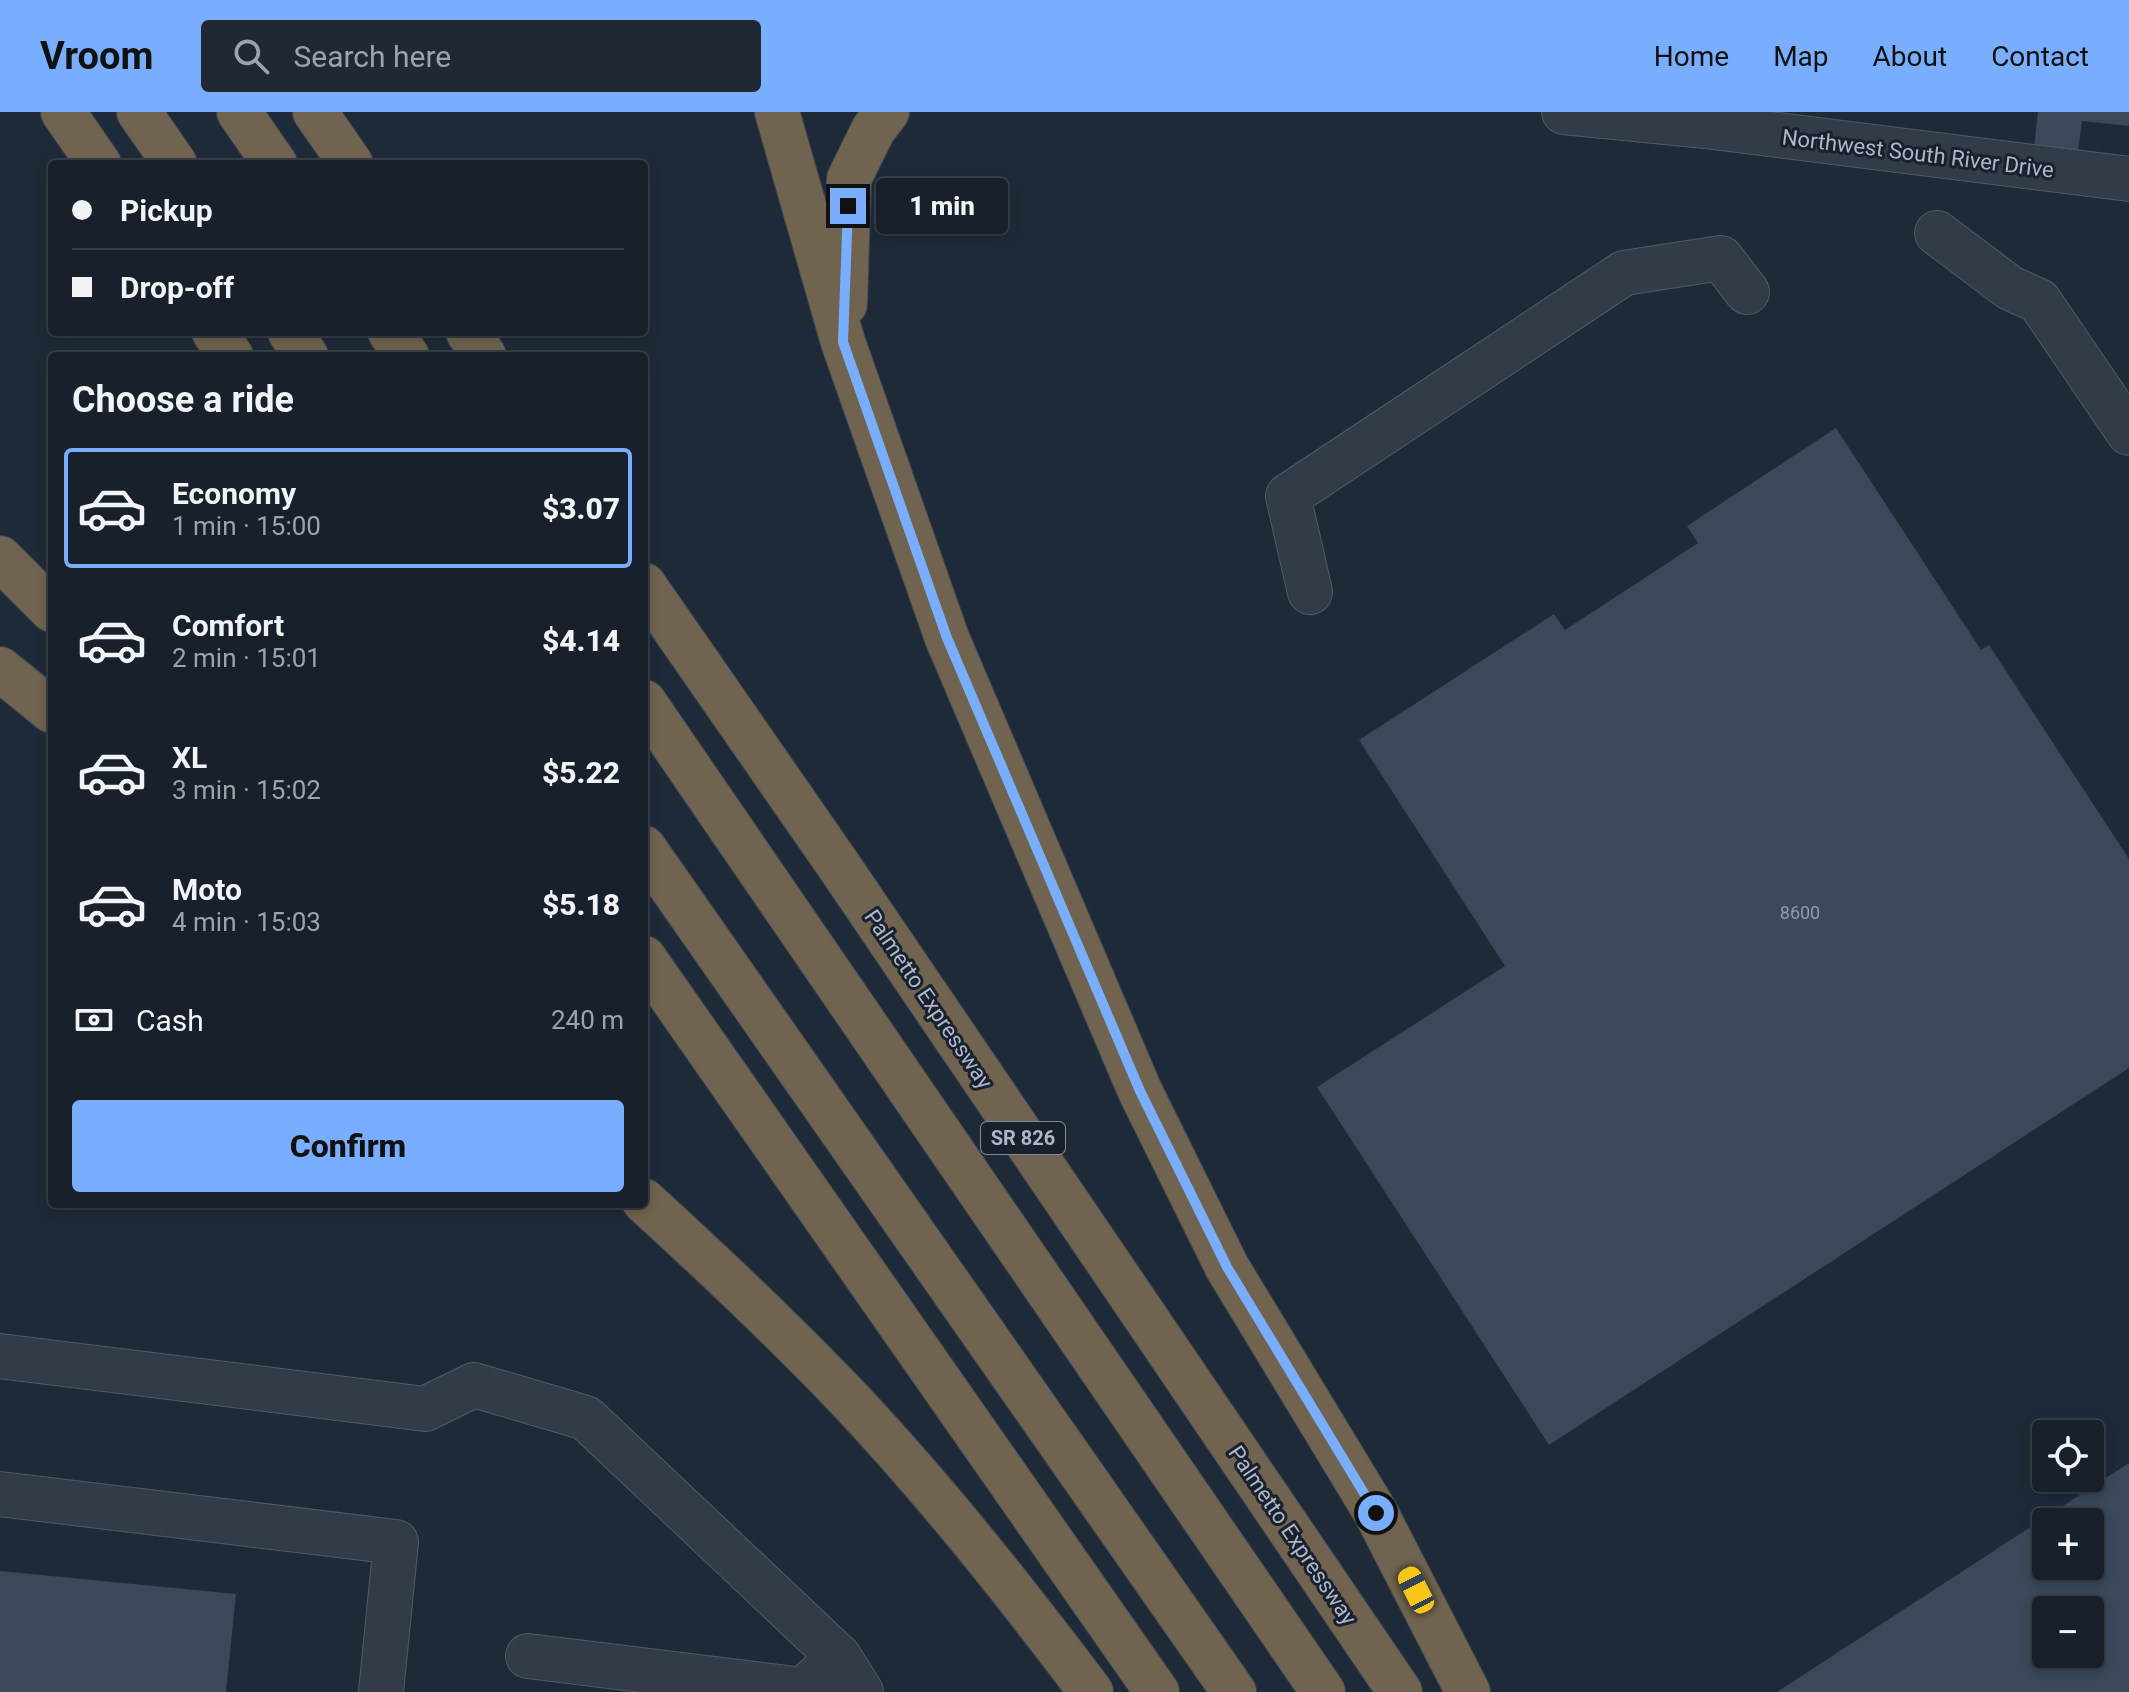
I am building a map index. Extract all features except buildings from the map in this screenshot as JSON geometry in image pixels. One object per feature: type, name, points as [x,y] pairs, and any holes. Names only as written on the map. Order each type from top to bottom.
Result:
[{"type":"highway","points":[[63,112],[96,160]]},
{"type":"highway","points":[[139,112],[172,160]]},
{"type":"highway","points":[[239,112],[272,160]]},
{"type":"highway","points":[[315,112],[348,160]]},
{"type":"highway","points":[[777,112],[843,342],[947,638],[1140,1091],[1227,1267],[1376,1513],[1468,1692]]},
{"type":"highway","points":[[843,342],[849,179],[873,130],[887,112]]},
{"type":"highway","points":[[0,558],[48,606]]},
{"type":"highway","name":"Palmetto Expressway","points":[[648,591],[839,866],[1400,1692]]},
{"type":"highway","points":[[0,669],[48,708]]},
{"type":"highway","points":[[648,708],[1323,1692]]},
{"type":"highway","points":[[648,854],[1234,1692]]},
{"type":"highway","points":[[648,964],[1157,1692]]},
{"type":"highway","points":[[648,1205],[705,1256],[846,1397],[1002,1576],[1091,1692]]},
{"type":"street","name":"Northwest South River Drive","points":[[1564,112],[1722,128],[2125,185]]},
{"type":"street","points":[[1937,233],[2010,288],[2039,301],[2129,433]]},
{"type":"street","points":[[1310,592],[1288,496],[1624,273],[1721,258],[1747,292]]},
{"type":"street","points":[[0,1356],[425,1409],[474,1385],[586,1418],[850,1674],[803,1690],[528,1656]]},
{"type":"street","points":[[0,1494],[396,1542],[381,1692]]},
{"type":"route","points":[[848,206],[843,342],[947,638],[1140,1091],[1227,1267],[1376,1513]]}]
